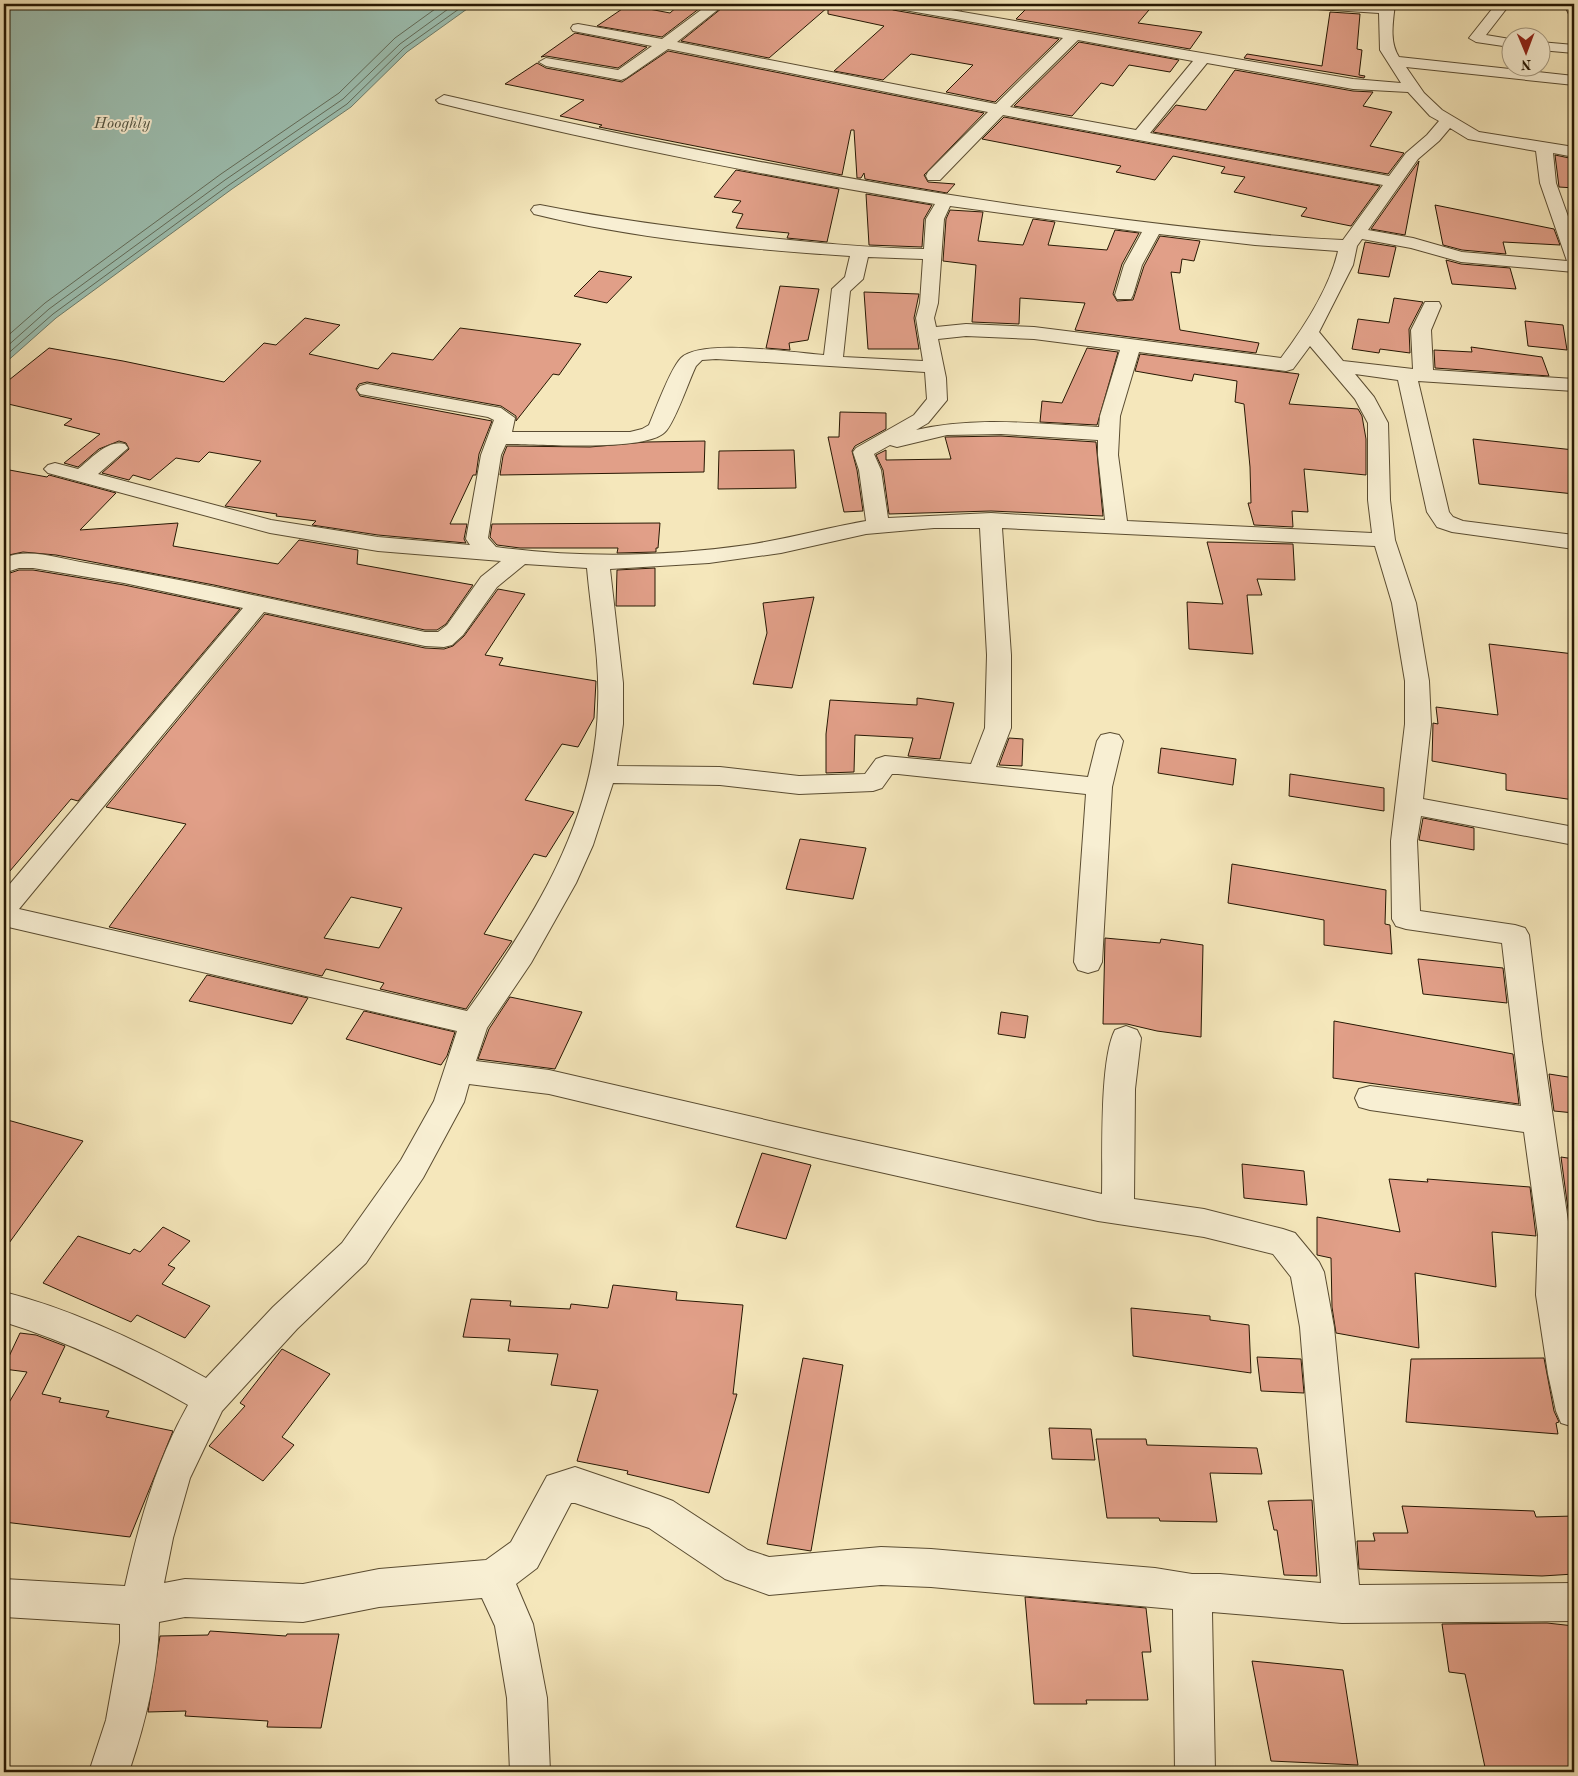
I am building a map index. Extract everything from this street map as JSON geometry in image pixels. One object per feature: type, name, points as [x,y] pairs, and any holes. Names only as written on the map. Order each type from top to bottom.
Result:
[{"type":"street","points":[[546,62],[621,75],[718,4]]},
{"type":"street","points":[[893,4],[1353,84],[1413,88]]},
{"type":"street","points":[[1302,4],[1388,6],[1385,22],[1387,50],[1413,88],[1436,112],[1474,136],[1574,152]]},
{"type":"street","points":[[1465,57],[1476,38],[1503,4]]},
{"type":"street","points":[[1570,4],[1574,11]]},
{"type":"street","points":[[578,28],[999,109],[1395,182]]},
{"type":"street","points":[[934,176],[1074,36]]},
{"type":"street","points":[[1476,38],[1500,42]]},
{"type":"street","points":[[1550,47],[1574,49]]},
{"type":"street","points":[[1395,61],[1465,57],[1574,80]]},
{"type":"street","points":[[1140,135],[1203,58]]},
{"type":"street","points":[[444,100],[696,156],[945,200],[1153,229],[1304,245],[1353,240],[1413,243],[1461,257],[1574,267]]},
{"type":"street","points":[[927,334],[966,330],[1034,333],[1286,365],[1309,333],[1344,265],[1353,240],[1412,156],[1433,138],[1448,120]]},
{"type":"street","points":[[1544,147],[1548,183],[1574,258]]},
{"type":"street","points":[[878,526],[870,470],[863,452],[921,419],[937,400],[934,367],[925,318],[929,303],[934,219],[945,200]]},
{"type":"street","points":[[540,210],[649,230],[860,252],[932,254]]},
{"type":"street","points":[[1124,295],[1133,265],[1153,229]]},
{"type":"street","points":[[833,362],[840,289],[854,280],[860,252]]},
{"type":"street","points":[[1432,306],[1421,330],[1415,375],[1438,512],[1445,522],[1460,527],[1574,542]]},
{"type":"street","points":[[1309,333],[1340,366],[1364,397],[1378,423],[1379,500],[1384,540],[1404,603],[1417,680],[1418,724],[1404,841],[1406,919],[1515,935],[1527,1042],[1554,1235],[1553,1295],[1564,1374],[1574,1411]]},
{"type":"street","points":[[1117,526],[1108,455],[1110,416],[1120,388],[1131,346]]},
{"type":"street","points":[[499,438],[630,438],[649,434],[658,428],[687,363],[698,355],[716,353],[934,367]]},
{"type":"street","points":[[1340,366],[1415,375],[1574,385]]},
{"type":"street","points":[[367,390],[494,412],[505,418],[491,455],[476,539],[488,553]]},
{"type":"street","points":[[873,446],[947,429],[1031,428],[1109,434]]},
{"type":"street","points":[[82,476],[118,448]]},
{"type":"street","points":[[55,470],[270,526],[378,544],[488,553],[519,558],[598,561],[666,559],[780,546],[878,526],[991,520],[1277,533],[1384,540]]},
{"type":"street","points":[[980,775],[998,728],[999,655],[992,578],[991,520]]},
{"type":"street","points":[[4,566],[15,561],[33,561],[124,576],[425,639],[444,640],[455,630],[489,582],[519,558]]},
{"type":"street","points":[[109,1772],[126,1720],[139,1642],[140,1606],[154,1538],[172,1478],[192,1432],[210,1398],[284,1318],[354,1253],[412,1169],[449,1102],[457,1071],[474,1024],[501,986],[561,890],[586,832],[602,774],[610,722],[607,646],[598,561]]},
{"type":"street","points":[[4,909],[258,605]]},
{"type":"street","points":[[1088,962],[1100,788],[1110,741]]},
{"type":"street","points":[[602,774],[720,776],[799,785],[873,782],[885,765],[898,765],[1100,788]]},
{"type":"street","points":[[1409,804],[1574,836]]},
{"type":"street","points":[[4,916],[135,948],[326,988],[474,1024]]},
{"type":"street","points":[[1118,1210],[1120,1089],[1126,1038]]},
{"type":"street","points":[[457,1071],[549,1082],[822,1146],[1118,1210],[1204,1223],[1283,1243],[1307,1272],[1317,1327],[1342,1604]]},
{"type":"street","points":[[1370,1098],[1539,1121]]},
{"type":"street","points":[[4,1307],[74,1331],[161,1370],[210,1398]]},
{"type":"street","points":[[4,1598],[140,1606],[185,1598],[303,1604],[379,1588],[493,1578],[524,1555],[560,1488],[575,1485],[660,1514],[738,1566],[769,1576],[882,1566],[931,1568],[1155,1587],[1192,1593],[1220,1593],[1342,1604],[1574,1602]]},
{"type":"street","points":[[493,1578],[514,1624],[527,1698],[530,1772]]},
{"type":"street","points":[[1192,1593],[1195,1772]]},
{"type":"water","name":"Hooghly","points":[[4,4],[474,4],[407,52],[351,107],[232,189],[56,318],[4,364]]},
{"type":"building","points":[[727,4],[884,4],[893,10],[1059,39],[995,102],[946,92],[973,65],[911,54],[883,80],[834,71],[884,26],[828,14],[828,7],[769,58],[681,41]]},
{"type":"building","points":[[926,4],[968,4],[962,10]]},
{"type":"building","points":[[1031,4],[1154,4],[1138,23],[1202,32],[1190,49],[1016,19]]},
{"type":"building","points":[[628,5],[670,13],[679,5],[700,8],[662,37],[597,26]]},
{"type":"building","points":[[1330,12],[1360,14],[1357,49],[1362,50],[1359,75],[1365,76],[1364,78],[1244,58],[1247,54],[1322,66]]},
{"type":"building","points":[[575,33],[647,47],[618,68],[546,56],[541,57]]},
{"type":"building","points":[[1079,42],[1179,60],[1170,72],[1129,65],[1113,86],[1101,83],[1072,116],[1014,106]]},
{"type":"building","points":[[668,51],[984,113],[924,175],[928,182],[955,184],[947,193],[865,179],[864,173],[861,178],[857,178],[854,130],[851,130],[842,175],[599,127],[602,125],[560,116],[584,100],[505,84],[537,63],[546,68],[622,82]]},
{"type":"building","points":[[1235,70],[1353,91],[1373,92],[1363,106],[1392,112],[1370,146],[1404,153],[1388,174],[1153,132],[1176,105],[1206,110]]},
{"type":"building","points":[[1004,117],[1380,186],[1351,226],[1301,216],[1307,208],[1234,192],[1245,177],[1221,173],[1225,167],[1173,156],[1155,180],[1116,172],[1121,166],[982,139]]},
{"type":"building","points":[[1555,155],[1574,159],[1574,188],[1559,187]]},
{"type":"building","points":[[1419,161],[1405,235],[1371,229]]},
{"type":"building","points":[[736,170],[839,189],[827,242],[787,238],[789,233],[736,228],[743,214],[732,212],[741,201],[714,197]]},
{"type":"building","points":[[866,194],[932,205],[924,219],[922,247],[869,245]]},
{"type":"building","points":[[1435,205],[1554,229],[1560,245],[1503,242],[1506,254],[1462,250],[1443,245]]},
{"type":"building","points":[[950,210],[983,212],[978,241],[1023,245],[1033,219],[1055,222],[1048,245],[1107,250],[1115,230],[1139,233],[1122,264],[1113,294],[1117,301],[1133,300],[1144,266],[1160,236],[1200,241],[1194,261],[1182,259],[1180,273],[1171,272],[1180,330],[1259,343],[1256,353],[1075,330],[1085,303],[1020,298],[1019,324],[972,322],[976,265],[943,261],[946,219]]},
{"type":"building","points":[[1365,242],[1396,247],[1389,277],[1358,273]]},
{"type":"building","points":[[1446,260],[1461,264],[1510,268],[1516,289],[1452,284]]},
{"type":"building","points":[[599,271],[632,277],[607,303],[574,296]]},
{"type":"building","points":[[780,286],[819,289],[808,340],[789,343],[790,350],[766,348]]},
{"type":"building","points":[[864,292],[919,294],[914,318],[919,349],[868,349]]},
{"type":"building","points":[[1394,298],[1423,302],[1409,329],[1410,353],[1380,349],[1379,353],[1352,349],[1358,319],[1389,323]]},
{"type":"building","points":[[305,318],[340,325],[309,354],[378,369],[392,353],[433,360],[460,328],[581,344],[559,375],[553,374],[516,421],[516,416],[501,406],[367,382],[359,384],[356,389],[360,396],[492,421],[479,454],[476,475],[473,475],[450,524],[467,524],[464,539],[466,543],[378,535],[312,525],[316,521],[276,516],[277,514],[225,506],[261,461],[209,452],[199,462],[176,458],[150,480],[133,475],[129,480],[102,473],[129,449],[126,443],[119,441],[99,449],[78,467],[64,463],[100,434],[64,425],[72,419],[4,403],[4,384],[49,348],[224,382],[264,343],[276,345]]},
{"type":"building","points":[[1525,321],[1563,325],[1567,350],[1528,346]]},
{"type":"building","points":[[1471,347],[1542,357],[1549,376],[1435,368],[1434,350],[1472,352]]},
{"type":"building","points":[[1087,348],[1118,352],[1097,425],[1040,422],[1042,401],[1062,403]]},
{"type":"building","points":[[1140,354],[1299,374],[1289,404],[1358,409],[1362,416],[1366,439],[1366,475],[1304,469],[1308,512],[1292,511],[1293,527],[1254,525],[1248,503],[1251,503],[1250,467],[1244,404],[1235,402],[1237,381],[1194,374],[1192,381],[1135,371]]},
{"type":"building","points":[[840,412],[886,413],[886,429],[855,446],[852,451],[863,511],[844,512],[828,437],[839,437]]},
{"type":"building","points":[[1001,436],[1096,442],[1103,516],[991,511],[889,514],[883,470],[876,455],[886,450],[886,460],[951,459],[945,437]]},
{"type":"building","points":[[1473,439],[1574,450],[1574,494],[1479,484]]},
{"type":"building","points":[[705,441],[704,472],[500,475],[503,456],[507,446],[590,447],[646,442]]},
{"type":"building","points":[[794,450],[796,488],[718,489],[719,451]]},
{"type":"building","points":[[4,469],[47,477],[49,475],[116,493],[80,530],[178,523],[173,546],[278,564],[299,540],[358,550],[357,564],[473,585],[446,624],[437,630],[425,630],[214,585],[56,555],[23,552],[4,556]]},
{"type":"building","points":[[660,523],[656,552],[617,553],[618,548],[520,548],[497,545],[490,537],[492,524]]},
{"type":"building","points":[[1207,542],[1293,544],[1295,580],[1257,579],[1262,595],[1247,595],[1253,654],[1189,649],[1187,602],[1223,604]]},
{"type":"building","points":[[655,568],[655,606],[616,606],[617,570]]},
{"type":"building","points":[[19,570],[33,570],[124,585],[240,609],[78,801],[71,799],[4,878],[4,575]]},
{"type":"building","points":[[498,589],[525,594],[485,655],[503,658],[499,665],[596,681],[594,718],[578,747],[562,744],[525,800],[574,812],[546,857],[534,854],[484,934],[512,941],[466,1009],[380,989],[384,983],[326,969],[322,976],[109,927],[186,824],[106,807],[265,614],[425,648],[444,649],[453,646],[464,636]],"holes":[[[351,897],[402,908],[379,948],[324,938]]]},
{"type":"building","points":[[814,597],[792,688],[753,684],[767,633],[763,603]]},
{"type":"building","points":[[1489,644],[1574,654],[1574,800],[1506,790],[1506,774],[1432,761],[1433,723],[1438,724],[1436,707],[1498,715]]},
{"type":"building","points":[[917,698],[954,703],[940,759],[908,756],[913,738],[855,735],[854,772],[826,773],[826,734],[830,700],[917,705]]},
{"type":"building","points":[[1009,738],[1023,739],[1022,766],[999,765]]},
{"type":"building","points":[[1161,748],[1236,759],[1233,785],[1158,773]]},
{"type":"building","points":[[1290,774],[1384,788],[1384,811],[1289,796]]},
{"type":"building","points":[[1423,818],[1474,828],[1474,850],[1419,840]]},
{"type":"building","points":[[800,839],[866,848],[853,899],[786,889]]},
{"type":"building","points":[[1232,864],[1386,890],[1385,924],[1390,925],[1392,954],[1324,945],[1324,920],[1228,903]]},
{"type":"building","points":[[1105,938],[1160,943],[1161,939],[1203,945],[1201,1037],[1157,1031],[1127,1024],[1103,1024]]},
{"type":"building","points":[[1418,959],[1503,968],[1507,1003],[1423,994]]},
{"type":"building","points":[[207,975],[308,998],[292,1024],[189,1001]]},
{"type":"building","points":[[510,997],[582,1012],[555,1069],[478,1059],[489,1029]]},
{"type":"building","points":[[364,1011],[455,1032],[447,1056],[441,1065],[346,1039]]},
{"type":"building","points":[[1001,1012],[1028,1016],[1025,1038],[998,1034]]},
{"type":"building","points":[[1334,1021],[1513,1054],[1519,1104],[1333,1078]]},
{"type":"building","points":[[1549,1074],[1574,1078],[1574,1113],[1554,1111]]},
{"type":"building","points":[[4,1119],[83,1141],[4,1250]]},
{"type":"building","points":[[762,1153],[811,1165],[786,1239],[736,1227]]},
{"type":"building","points":[[1561,1157],[1574,1159],[1574,1239],[1572,1239]]},
{"type":"building","points":[[1242,1164],[1304,1171],[1307,1205],[1244,1198]]},
{"type":"building","points":[[1389,1179],[1428,1182],[1427,1179],[1530,1187],[1536,1236],[1492,1232],[1496,1287],[1415,1273],[1419,1348],[1336,1333],[1332,1307],[1331,1258],[1317,1255],[1317,1217],[1400,1232]]},
{"type":"building","points":[[163,1227],[190,1241],[168,1265],[175,1268],[162,1284],[210,1306],[185,1338],[137,1315],[131,1322],[43,1283],[78,1236],[130,1254],[134,1249],[140,1252]]},
{"type":"building","points":[[613,1285],[677,1292],[676,1300],[743,1305],[733,1394],[737,1394],[709,1493],[627,1474],[628,1471],[577,1461],[598,1390],[551,1385],[558,1354],[508,1351],[510,1339],[463,1337],[471,1299],[511,1301],[510,1306],[570,1309],[571,1304],[608,1308]]},
{"type":"building","points":[[1131,1308],[1210,1316],[1210,1320],[1249,1325],[1251,1373],[1133,1356]]},
{"type":"building","points":[[20,1333],[36,1335],[65,1346],[42,1394],[61,1398],[59,1402],[109,1411],[106,1417],[173,1431],[130,1537],[4,1522],[4,1411],[27,1372],[4,1369],[4,1367]]},
{"type":"building","points":[[282,1349],[330,1374],[282,1437],[294,1445],[263,1481],[209,1446],[245,1406],[240,1403]]},
{"type":"building","points":[[1257,1357],[1301,1359],[1304,1393],[1261,1391]]},
{"type":"building","points":[[803,1358],[843,1365],[811,1551],[767,1544]]},
{"type":"building","points":[[1544,1358],[1554,1411],[1559,1422],[1556,1423],[1558,1434],[1406,1422],[1411,1359]]},
{"type":"building","points":[[1049,1428],[1091,1429],[1095,1460],[1052,1459]]},
{"type":"building","points":[[1096,1439],[1146,1439],[1147,1445],[1257,1448],[1262,1474],[1210,1473],[1217,1522],[1160,1521],[1159,1518],[1107,1518]]},
{"type":"building","points":[[1312,1500],[1317,1576],[1284,1575],[1277,1530],[1274,1530],[1268,1501]]},
{"type":"building","points":[[1402,1506],[1534,1511],[1536,1517],[1574,1516],[1574,1574],[1542,1576],[1359,1569],[1357,1541],[1375,1541],[1373,1533],[1408,1533]]},
{"type":"building","points":[[1025,1597],[1146,1608],[1151,1652],[1142,1652],[1148,1700],[1086,1700],[1087,1704],[1034,1704]]},
{"type":"building","points":[[1547,1623],[1574,1626],[1574,1772],[1486,1772],[1465,1674],[1449,1672],[1442,1624]]},
{"type":"building","points":[[210,1631],[286,1636],[287,1634],[339,1634],[321,1728],[267,1727],[268,1721],[185,1716],[186,1711],[148,1712],[160,1636],[208,1635]]},
{"type":"building","points":[[1252,1661],[1343,1670],[1358,1765],[1271,1761]]}]
